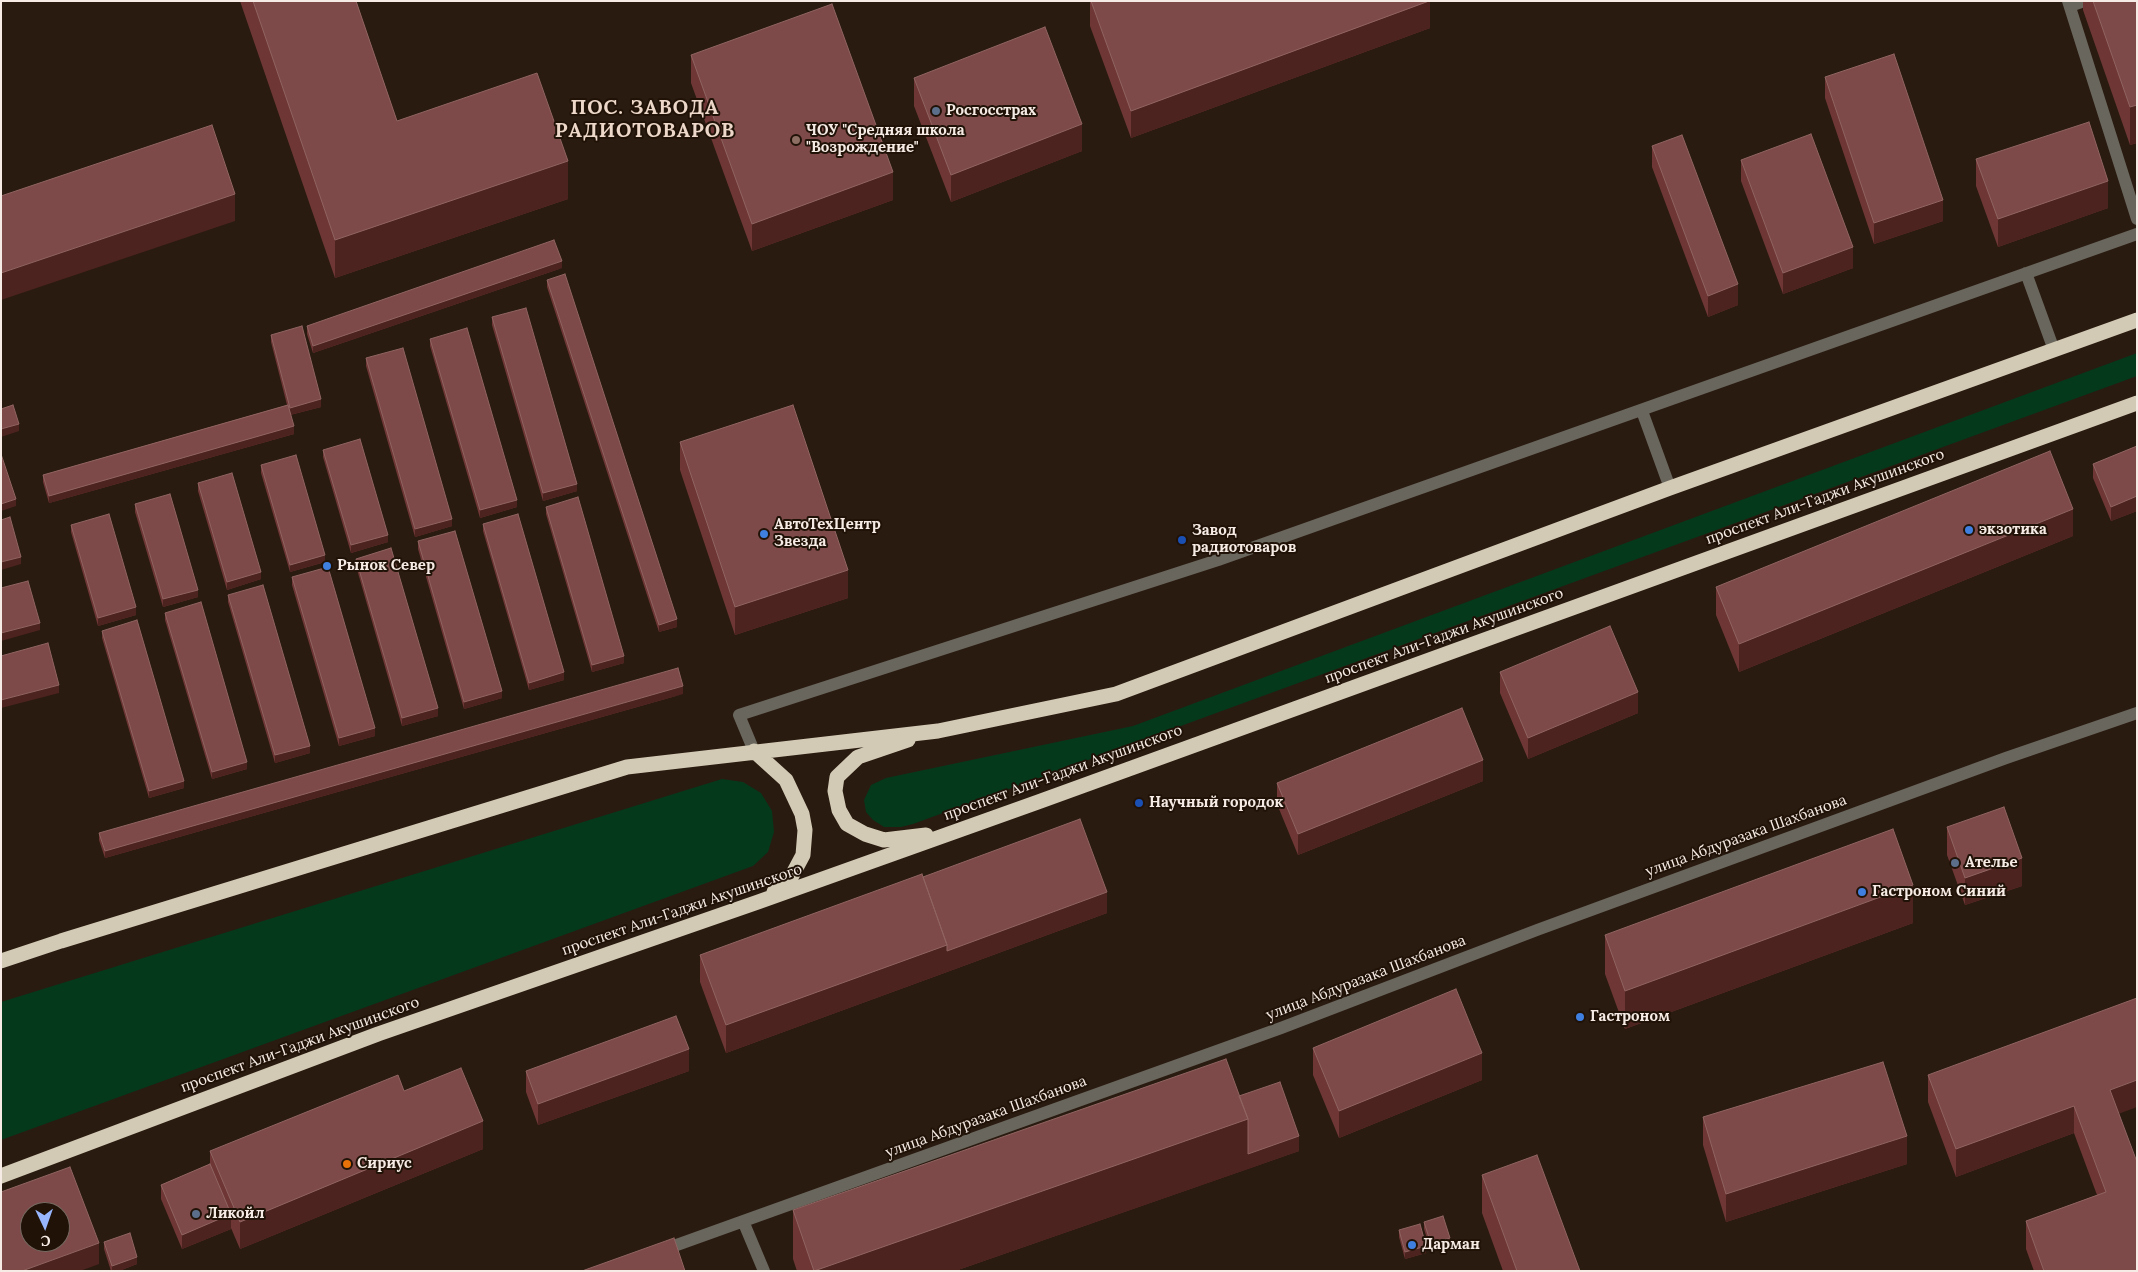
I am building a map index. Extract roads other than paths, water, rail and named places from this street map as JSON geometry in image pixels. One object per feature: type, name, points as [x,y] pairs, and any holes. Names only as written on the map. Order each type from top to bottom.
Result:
[{"type":"highway","points":[[1,961],[627,767],[938,731],[1116,694],[1670,488],[2137,320]]},
{"type":"highway","name":"проспект Али-Гаджи Акушинского","points":[[1,1176],[378,1034],[953,832],[2137,402]]},
{"type":"highway","points":[[938,731],[858,757],[837,777],[835,791],[839,810],[847,824],[865,834],[884,840],[953,832]]},
{"type":"highway","points":[[754,751],[786,780],[802,814],[805,830],[803,855],[788,883],[758,902]]},
{"type":"street","points":[[2084,1],[2069,4],[2137,219]]},
{"type":"street","points":[[754,751],[739,716],[1218,560],[2137,234]]},
{"type":"street","points":[[2026,273],[2054,350]]},
{"type":"street","points":[[1642,411],[1670,488]]},
{"type":"street","name":"улица Абдуразака Шахбанова","points":[[651,1254],[1272,1032],[1537,930],[2006,758],[2137,713]]},
{"type":"street","points":[[743,1221],[764,1271]]},
{"type":"place","name":"Росгосстрах","points":[[936,111]]},
{"type":"place","name":"ЧОУ \"Средняя школа \"Возрождение\"","points":[[796,140]]},
{"type":"place","name":"экзотика","points":[[1969,530]]},
{"type":"place","name":"АвтоТехЦентр Звезда","points":[[764,534]]},
{"type":"place","name":"Завод радиотоваров","points":[[1182,540]]},
{"type":"place","name":"Рынок Север","points":[[327,566]]},
{"type":"place","name":"Научный городок","points":[[1139,803]]},
{"type":"place","name":"Ателье","points":[[1955,863]]},
{"type":"place","name":"Гастроном Синий","points":[[1862,892]]},
{"type":"place","name":"Гастроном","points":[[1580,1017]]},
{"type":"place","name":"Сириус","points":[[347,1164]]},
{"type":"place","name":"Ликойл","points":[[196,1214]]},
{"type":"place","name":"Дарман","points":[[1412,1245]]},
{"type":"district","name":"ПОС. ЗАВОДА РАДИОТОВАРОВ","points":[[645,120]]}]
